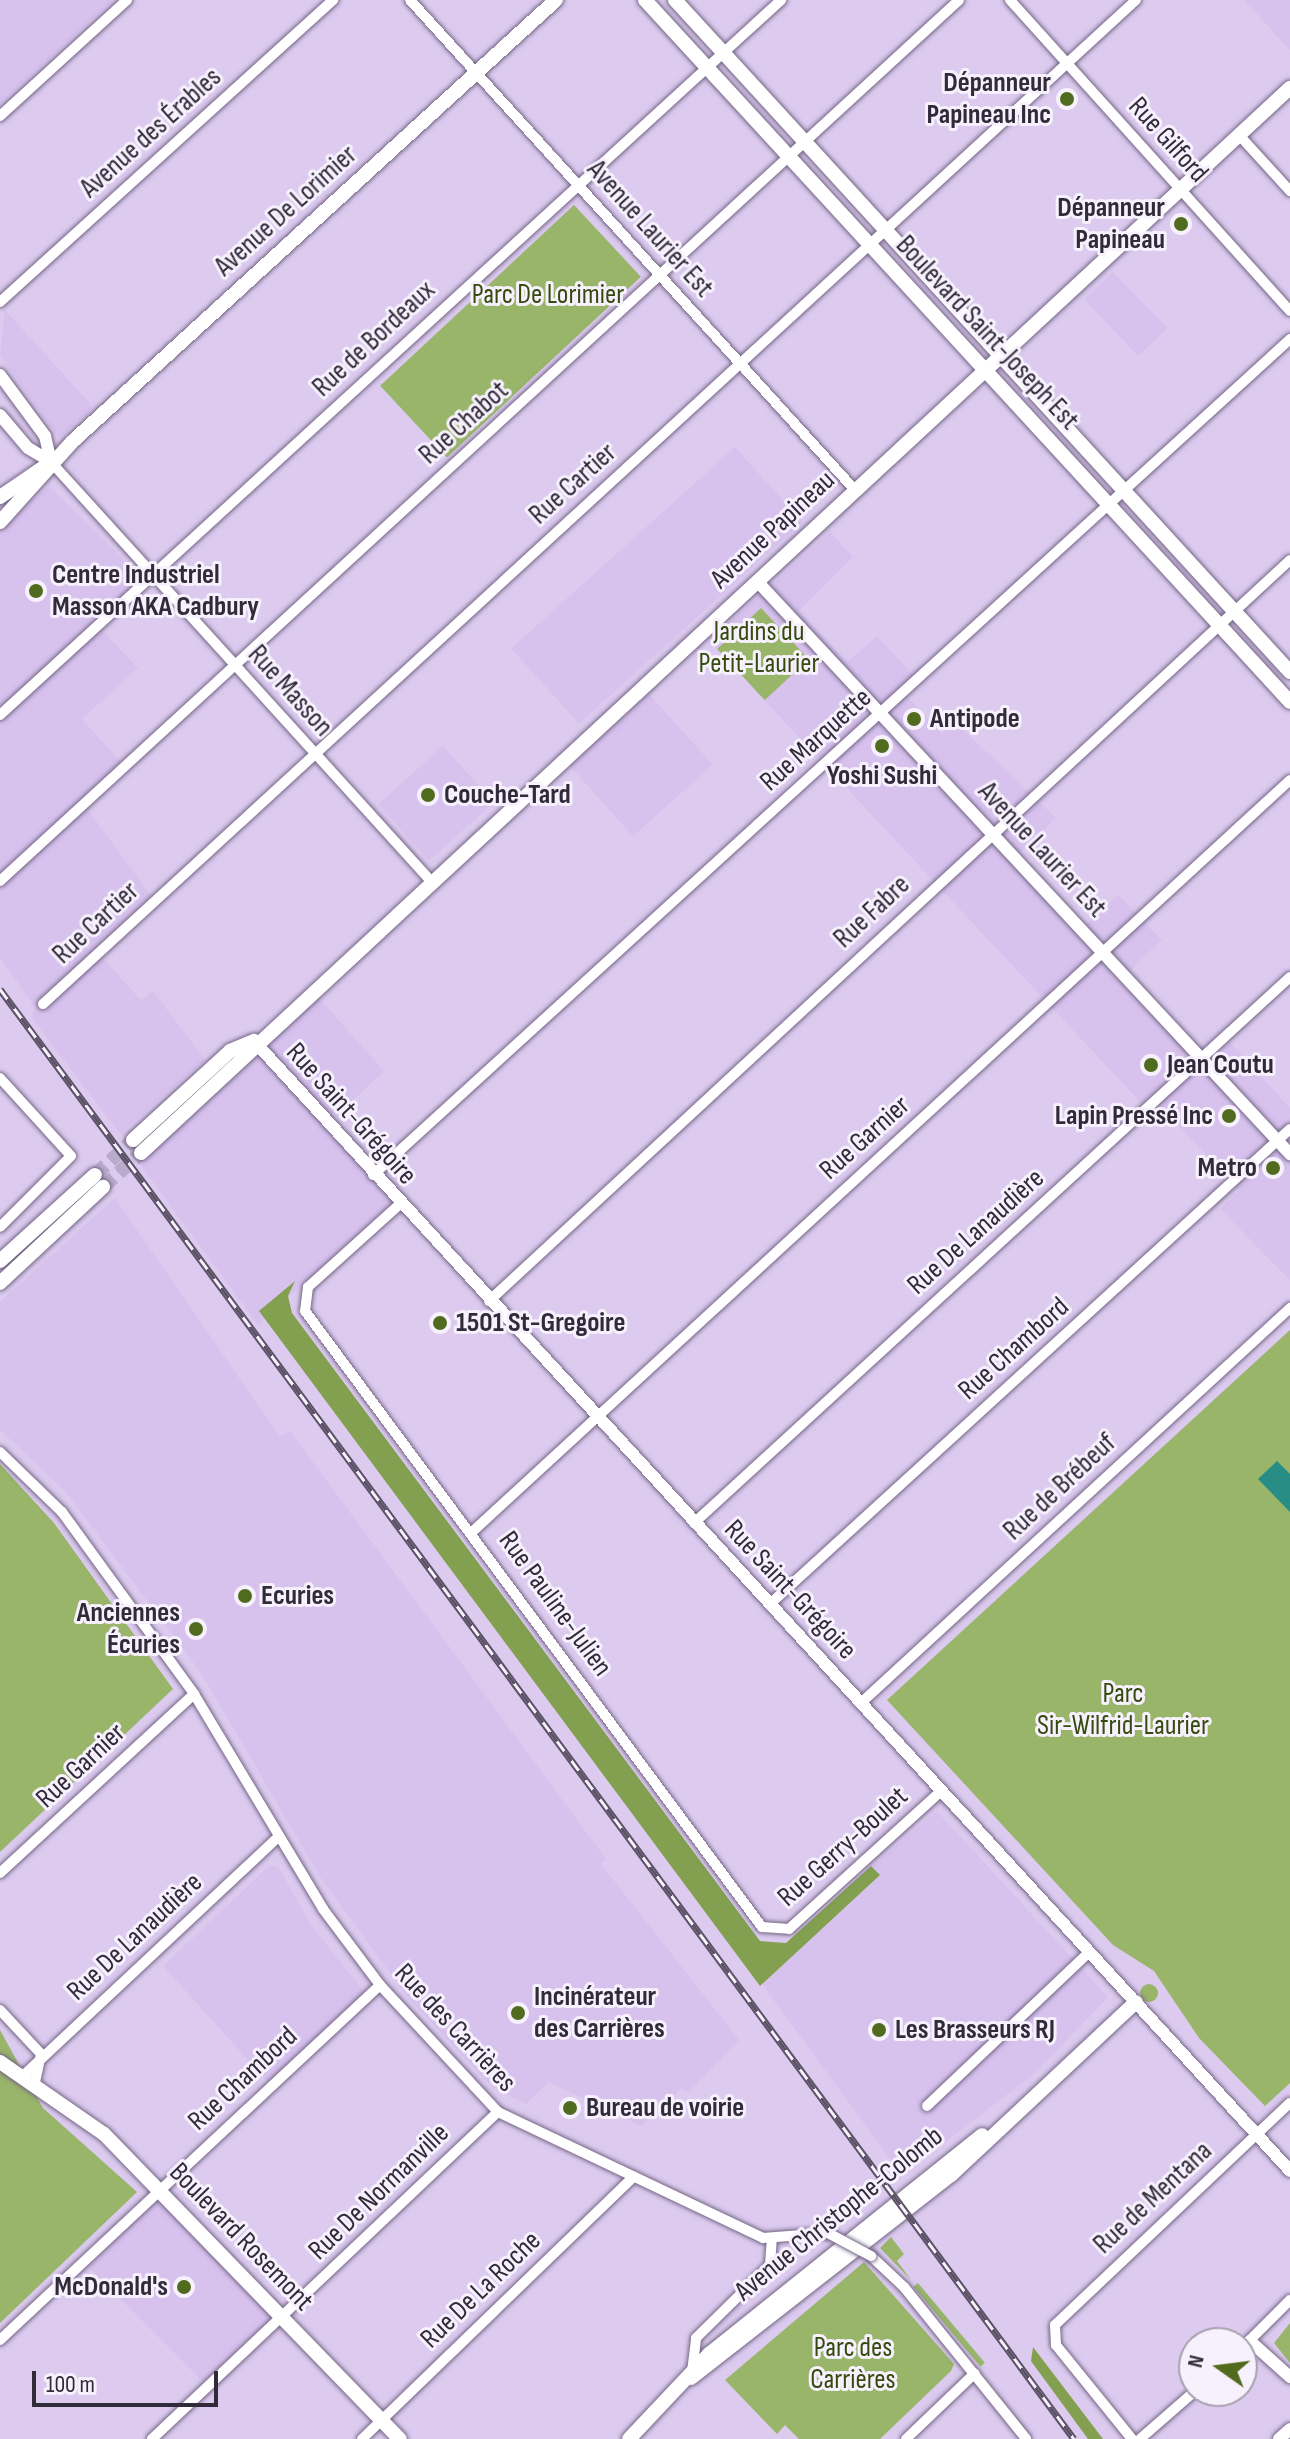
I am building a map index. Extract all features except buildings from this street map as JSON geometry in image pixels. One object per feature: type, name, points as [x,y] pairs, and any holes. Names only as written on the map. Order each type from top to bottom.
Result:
[{"type":"main road","name":"Avenue De Lorimier","points":[[0,522],[51,462],[556,0]]},
{"type":"main road","name":"Boulevard Saint-Joseph Est","points":[[645,0],[1290,702]]},
{"type":"main road","name":"Boulevard Saint-Joseph Est","points":[[675,0],[1290,672]]},
{"type":"main road","name":"Avenue Papineau","points":[[137,1147],[230,1051],[254,1041],[1290,88]]},
{"type":"main road","name":"Avenue De Lorimier","points":[[0,497],[51,462]]},
{"type":"main road","points":[[0,1261],[99,1181],[0,1283]]},
{"type":"main road","name":"Avenue Christophe-Colomb","points":[[629,2439],[691,2378],[709,2354],[834,2249],[1029,2102],[1136,2002]]},
{"type":"main road","name":"Boulevard Rosemont","points":[[0,2062],[30,2078],[160,2191],[400,2439]]},
{"type":"street","points":[[0,116],[127,0]]},
{"type":"street","name":"Avenue des Érables","points":[[0,302],[333,0]]},
{"type":"street","name":"Avenue Laurier Est","points":[[410,0],[855,490]]},
{"type":"street","name":"Rue de Bordeaux","points":[[0,715],[576,183],[781,0]]},
{"type":"street","name":"Rue Chabot","points":[[0,881],[959,0]]},
{"type":"street","name":"Rue Gilford","points":[[1010,0],[1290,311]]},
{"type":"street","name":"Rue Cartier","points":[[43,1004],[1136,0]]},
{"type":"street","points":[[1239,135],[1290,191]]},
{"type":"street","name":"Rue Marquette","points":[[373,1175],[1290,339]]},
{"type":"street","name":"Rue Masson","points":[[0,375],[45,436],[51,462]]},
{"type":"street","name":"Rue Masson","points":[[0,415],[28,448],[51,462],[430,880]]},
{"type":"street","name":"Rue Fabre","points":[[489,1301],[1290,560]]},
{"type":"street","name":"Avenue Laurier Est","points":[[757,581],[1290,1154]]},
{"type":"street","name":"Rue Garnier","points":[[472,1532],[1290,780]]},
{"type":"street","name":"Rue De Lanaudière","points":[[694,1523],[1290,977]]},
{"type":"street","name":"Rue Saint-Grégoire","points":[[254,1041],[594,1418],[862,1702],[1290,2171]]},
{"type":"street","points":[[0,1078],[71,1156],[0,1227]]},
{"type":"street","name":"Rue Chambord","points":[[770,1604],[1290,1129]]},
{"type":"street","name":"Rue Pauline-Julien","points":[[400,1204],[303,1297],[305,1311],[472,1532],[762,1927],[775,1933]]},
{"type":"street","name":"Rue de Brébeuf","points":[[862,1702],[1290,1308]]},
{"type":"street","name":"Rue des Carrières","points":[[0,1452],[62,1512],[194,1694],[279,1836],[380,1985],[498,2112],[772,2238],[828,2233],[871,2256],[975,2373],[1026,2439]]},
{"type":"street","name":"Rue Garnier","points":[[0,1873],[194,1694]]},
{"type":"street","name":"Rue Gerry-Boulet","points":[[775,1933],[789,1929],[941,1791]]},
{"type":"street","name":"Rue De Lanaudière","points":[[41,2054],[279,1836]]},
{"type":"street","points":[[927,2106],[1089,1952]]},
{"type":"street","name":"Rue Chambord","points":[[0,2340],[380,1985]]},
{"type":"street","points":[[0,2010],[41,2054],[30,2078]]},
{"type":"street","name":"Rue de Mentana","points":[[1132,2439],[1053,2332],[1290,2103]]},
{"type":"street","name":"Rue De Normanville","points":[[152,2439],[498,2112]]},
{"type":"street","name":"Rue De La Roche","points":[[362,2439],[634,2176]]},
{"type":"street","name":"Avenue Christophe-Colomb","points":[[691,2378],[696,2338],[770,2265],[772,2238]]},
{"type":"street","points":[[1258,2332],[1290,2300]]},
{"type":"street","points":[[1258,2353],[1290,2377]]},
{"type":"street","points":[[906,2439],[975,2373]]},
{"type":"street","points":[[1140,2439],[1178,2406]]},
{"type":"street","points":[[1279,2439],[1290,2429]]},
{"type":"shaded area","points":[[0,0],[113,0],[0,104]]},
{"type":"shaded area","points":[[1244,0],[1290,0],[1290,50]]},
{"type":"shaded area","points":[[1113,272],[1167,328],[1138,356],[1084,300]]},
{"type":"shaded area","points":[[5,310],[94,408],[59,438],[0,356]]},
{"type":"shaded area","points":[[735,447],[803,522],[579,723],[511,648]]},
{"type":"shaded area","points":[[49,486],[144,580],[97,625],[138,668],[82,719],[122,763],[82,802],[155,901],[97,952],[141,1000],[153,991],[205,1060],[120,1134],[31,1017],[35,1007],[0,958],[0,530]]},
{"type":"shaded area","points":[[830,532],[853,557],[799,611],[847,662],[877,636],[916,678],[902,691],[941,733],[956,723],[1056,818],[1015,857],[1080,930],[1118,895],[1162,940],[1124,976],[1210,1061],[1230,1042],[1290,1108],[1290,1280],[1220,1209],[1239,1190],[1161,1107],[1142,1104],[709,641]]},
{"type":"shaded area","points":[[649,694],[713,765],[633,836],[569,766]]},
{"type":"shaded area","points":[[443,746],[494,802],[429,861],[378,804]]},
{"type":"shaded area","points":[[318,997],[384,1071],[330,1122],[397,1198],[258,1325],[136,1159]]},
{"type":"shaded area","points":[[115,1198],[280,1437],[290,1431],[606,1859],[601,1864],[739,2040],[688,2093],[682,2088],[641,2126],[549,2082],[526,2104],[492,2087],[409,1999],[320,1877],[201,1673],[65,1491],[0,1430],[0,1302]]},
{"type":"shaded area","points":[[295,1281],[288,1296],[292,1313],[760,1941],[786,1943],[871,1866],[880,1875],[760,1986],[259,1311]]},
{"type":"shaded area","points":[[1277,1461],[1290,1474],[1290,1512],[1258,1479]]},
{"type":"shaded area","points":[[937,1811],[1108,1997],[1034,2074],[902,2175],[762,1984],[871,1867]]},
{"type":"shaded area","points":[[270,1865],[279,1868],[311,1925],[366,1994],[269,2083],[163,1966]]},
{"type":"shaded area","points":[[163,2193],[284,2314],[210,2388],[89,2267]]},
{"type":"shaded area","points":[[1033,2347],[1103,2439],[1088,2439],[1031,2361]]},
{"type":"green space","name":"Parc De Lorimier","points":[[574,205],[641,277],[447,457],[380,386]]},
{"type":"green space","name":"Jardins du Petit-Laurier","points":[[761,608],[809,659],[765,700],[717,649]]},
{"type":"green space","name":"Parc Sir-Wilfrid-Laurier","points":[[1290,1330],[1290,2083],[1265,2106],[1199,2038],[1154,1971],[1113,1945],[887,1700]]},
{"type":"green space","points":[[0,1464],[54,1523],[173,1689],[0,1852]]},
{"type":"green space","points":[[1145,1984],[1153,1984],[1158,1993],[1156,2000],[1145,2002],[1140,1997],[1140,1989]]},
{"type":"green space","points":[[0,2030],[43,2108],[137,2192],[0,2323]]},
{"type":"green space","points":[[891,2237],[904,2254],[897,2261],[911,2280],[880,2248]]},
{"type":"green space","name":"Parc des Carrières","points":[[864,2262],[954,2364],[951,2371],[880,2439],[799,2439],[785,2425],[777,2434],[725,2380]]},
{"type":"green space","points":[[918,2283],[985,2363],[980,2367],[913,2287]]},
{"type":"green space","points":[[1290,2323],[1290,2363],[1274,2343]]},
{"type":"tunnel","points":[[95,1175],[133,1140]]},
{"type":"tunnel","points":[[103,1187],[141,1153]]},
{"type":"railway","points":[[0,989],[1074,2439]]},
{"type":"place","name":"Dépanneur Papineau Inc","points":[[1067,99]]},
{"type":"place","name":"Dépanneur Papineau","points":[[1181,224]]},
{"type":"place","name":"Centre Industriel Masson AKA Cadbury","points":[[36,591]]},
{"type":"place","name":"Antipode","points":[[914,719]]},
{"type":"place","name":"Yoshi Sushi","points":[[882,746]]},
{"type":"place","name":"Couche-Tard","points":[[428,795]]},
{"type":"place","name":"Jean Coutu","points":[[1151,1065]]},
{"type":"place","name":"Lapin Pressé Inc","points":[[1229,1116]]},
{"type":"place","name":"Metro","points":[[1273,1168]]},
{"type":"place","name":"1501 St-Gregoire","points":[[440,1323]]},
{"type":"place","name":"Ecuries","points":[[245,1596]]},
{"type":"place","name":"Anciennes Écuries","points":[[196,1629]]},
{"type":"place","name":"Incinérateur des Carrières","points":[[518,2013]]},
{"type":"place","name":"Les Brasseurs RJ","points":[[879,2030]]},
{"type":"place","name":"Bureau de voirie","points":[[570,2108]]},
{"type":"place","name":"McDonald's","points":[[184,2287]]}]
